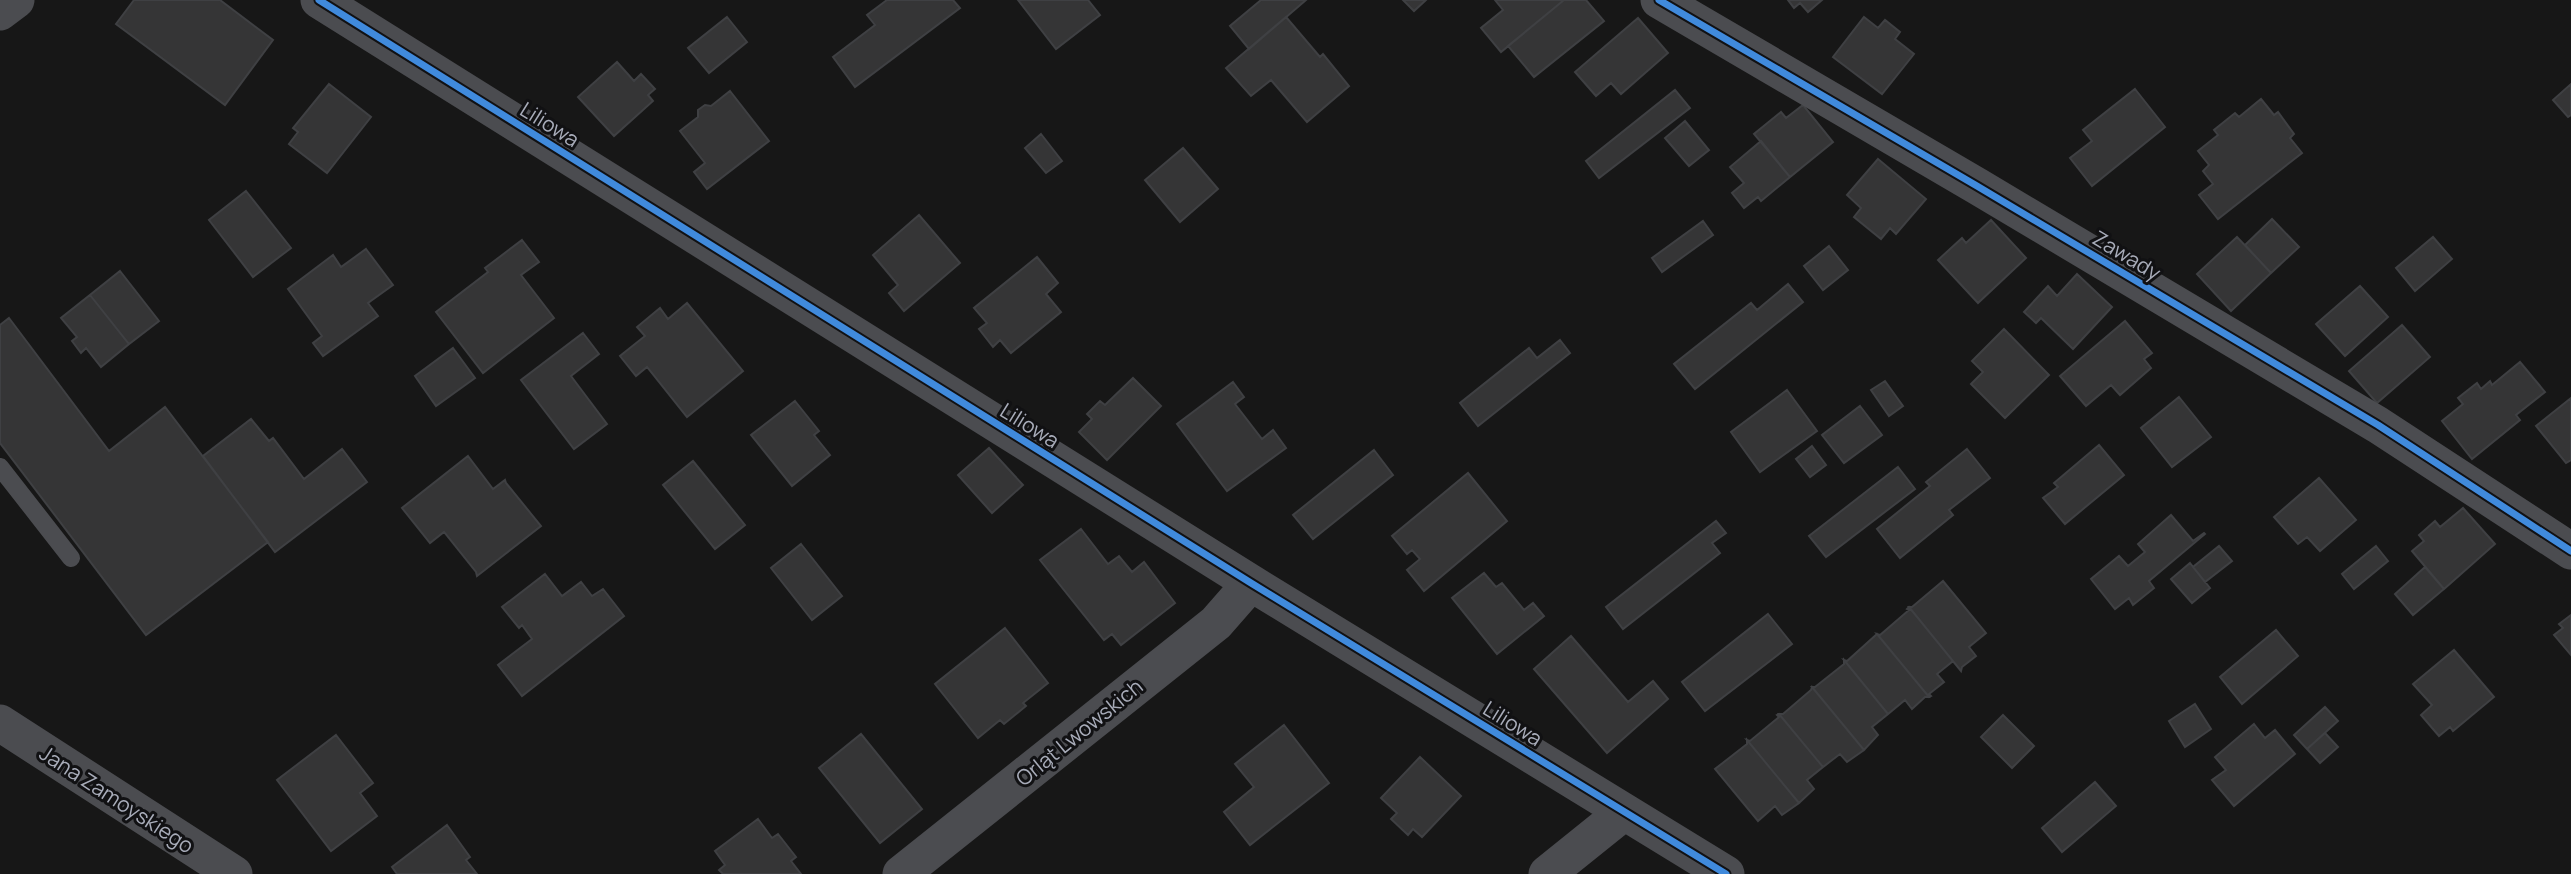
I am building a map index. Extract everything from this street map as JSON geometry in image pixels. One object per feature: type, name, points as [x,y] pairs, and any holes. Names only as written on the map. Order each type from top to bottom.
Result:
[{"type":"street","points":[[0,12],[16,0]]},
{"type":"street","name":"Liliowa","points":[[319,0],[1251,583],[1726,874]]},
{"type":"street","name":"Zawady","points":[[1668,2],[2378,425],[2571,551]]},
{"type":"street","name":"Orląt Lwowskich","points":[[901,874],[1216,623],[1251,583]]},
{"type":"street","name":"Jana Zamoyskiego","points":[[0,723],[210,868]]},
{"type":"street","points":[[1547,874],[1624,812]]},
{"type":"lane","points":[[0,467],[71,558]]},
{"type":"building","points":[[134,0],[220,0],[273,40],[225,105],[116,24]]},
{"type":"building","points":[[887,0],[953,0],[960,8],[855,87],[833,57],[875,25],[867,15]]},
{"type":"building","points":[[1018,0],[1088,0],[1100,15],[1056,49]]},
{"type":"building","points":[[1261,0],[1306,0],[1249,49],[1230,26]]},
{"type":"building","points":[[1403,0],[1426,0],[1414,11]]},
{"type":"building","points":[[1495,0],[1564,0],[1501,52],[1481,28],[1503,10]]},
{"type":"building","points":[[1564,0],[1586,0],[1604,21],[1534,77],[1508,46]]},
{"type":"building","points":[[1788,0],[1822,0],[1808,12],[1800,3],[1794,8]]},
{"type":"building","points":[[727,17],[747,42],[709,73],[688,48]]},
{"type":"building","points":[[1286,17],[1320,57],[1323,54],[1349,86],[1307,122],[1271,80],[1251,96],[1226,68]]},
{"type":"building","points":[[1864,17],[1878,28],[1885,20],[1900,32],[1895,39],[1914,54],[1882,94],[1833,57]]},
{"type":"building","points":[[1638,18],[1668,53],[1621,94],[1611,83],[1596,96],[1575,72]]},
{"type":"building","points":[[617,62],[634,81],[641,74],[655,89],[648,95],[653,101],[614,136],[578,97]]},
{"type":"building","points":[[329,84],[371,117],[327,173],[289,144],[298,132],[293,128]]},
{"type":"building","points":[[2571,84],[2571,115],[2568,117],[2553,100]]},
{"type":"building","points":[[2135,89],[2165,127],[2092,186],[2070,158],[2092,141],[2083,130]]},
{"type":"building","points":[[1675,90],[1690,108],[1599,178],[1586,161]]},
{"type":"building","points":[[730,91],[769,141],[707,189],[694,172],[705,163],[680,131],[698,117],[698,110],[705,105],[711,106]]},
{"type":"building","points":[[2261,99],[2274,115],[2278,112],[2294,134],[2290,138],[2302,153],[2218,219],[2199,195],[2213,184],[2203,171],[2209,165],[2198,151],[2218,135],[2214,130],[2235,113],[2239,117]]},
{"type":"building","points":[[1803,105],[1833,142],[1790,177],[1754,134],[1781,112],[1786,118]]},
{"type":"building","points":[[1685,121],[1709,150],[1689,166],[1665,138]]},
{"type":"building","points":[[1041,134],[1062,161],[1046,173],[1025,148]]},
{"type":"building","points":[[1761,141],[1790,177],[1761,201],[1758,197],[1744,208],[1732,193],[1744,183],[1730,167]]},
{"type":"building","points":[[1183,148],[1218,189],[1180,222],[1145,180]]},
{"type":"building","points":[[1878,159],[1926,199],[1896,234],[1890,228],[1881,239],[1854,217],[1861,208],[1847,195]]},
{"type":"building","points":[[246,191],[291,248],[253,277],[209,220]]},
{"type":"building","points":[[919,215],[960,263],[904,311],[889,293],[898,285],[873,255]]},
{"type":"building","points":[[2272,219],[2299,247],[2271,273],[2245,245]]},
{"type":"building","points":[[1991,220],[2026,258],[1978,303],[1938,260],[1962,238],[1966,243]]},
{"type":"building","points":[[1703,221],[1713,235],[1662,272],[1652,258]]},
{"type":"building","points":[[2237,237],[2271,273],[2231,311],[2197,274]]},
{"type":"building","points":[[2433,237],[2452,259],[2415,291],[2396,268]]},
{"type":"building","points":[[522,240],[539,262],[521,275],[554,318],[483,373],[436,312],[488,272],[485,268]]},
{"type":"building","points":[[1829,246],[1848,270],[1823,290],[1804,266]]},
{"type":"building","points":[[366,249],[393,285],[368,303],[378,316],[323,356],[313,343],[322,336],[288,289],[333,255],[341,267]]},
{"type":"building","points":[[1037,257],[1058,283],[1046,294],[1061,312],[1011,353],[1000,340],[993,347],[979,329],[987,323],[974,308]]},
{"type":"building","points":[[120,271],[159,321],[129,344],[90,295]]},
{"type":"building","points":[[2077,274],[2112,307],[2073,349],[2041,318],[2036,323],[2024,312],[2048,286],[2057,296]]},
{"type":"building","points":[[1788,284],[1803,302],[1695,389],[1674,364],[1751,303],[1757,310]]},
{"type":"building","points":[[2360,286],[2388,317],[2345,356],[2316,324]]},
{"type":"building","points":[[90,295],[129,344],[101,367],[86,348],[81,353],[72,341],[77,337],[61,318]]},
{"type":"building","points":[[687,303],[743,371],[687,417],[647,367],[636,376],[620,356],[645,336],[637,327],[660,308],[668,319]]},
{"type":"building","points":[[9,318],[109,451],[165,407],[268,542],[146,635],[0,443],[0,325]]},
{"type":"building","points":[[2125,321],[2152,353],[2144,359],[2151,368],[2120,395],[2111,385],[2086,406],[2060,376]]},
{"type":"building","points":[[2402,325],[2430,357],[2377,403],[2349,371]]},
{"type":"building","points":[[2004,329],[2049,375],[2005,418],[1971,384],[1983,372],[1972,361]]},
{"type":"building","points":[[583,333],[599,354],[571,376],[607,424],[574,449],[521,380]]},
{"type":"building","points":[[1560,340],[1570,353],[1478,426],[1460,403],[1529,348],[1537,358]]},
{"type":"building","points":[[453,348],[475,378],[436,406],[415,376]]},
{"type":"building","points":[[2520,362],[2545,392],[2516,415],[2520,420],[2472,459],[2442,421],[2463,404],[2458,398],[2477,383],[2481,389],[2490,381],[2492,385]]},
{"type":"building","points":[[1133,378],[1161,406],[1107,460],[1079,432],[1092,419],[1087,414],[1100,401],[1105,405]]},
{"type":"building","points":[[1885,381],[1903,406],[1889,416],[1871,390]]},
{"type":"building","points":[[1233,382],[1244,397],[1235,404],[1262,439],[1273,430],[1286,448],[1227,491],[1177,424]]},
{"type":"building","points":[[1787,390],[1817,431],[1760,472],[1731,432]]},
{"type":"building","points":[[2179,397],[2211,437],[2172,467],[2141,428]]},
{"type":"building","points":[[2571,398],[2571,460],[2566,463],[2536,426]]},
{"type":"building","points":[[795,401],[819,431],[814,435],[830,455],[792,486],[751,435]]},
{"type":"building","points":[[1860,406],[1882,435],[1844,463],[1822,435]]},
{"type":"building","points":[[251,419],[269,441],[273,438],[304,479],[342,449],[367,482],[275,552],[203,456]]},
{"type":"building","points":[[2099,445],[2124,475],[2065,524],[2043,498],[2058,487],[2054,483]]},
{"type":"building","points":[[1812,446],[1826,465],[1810,477],[1796,459]]},
{"type":"building","points":[[989,448],[1023,485],[992,513],[958,475]]},
{"type":"building","points":[[1967,449],[1990,478],[1949,510],[1953,515],[1900,558],[1877,529],[1930,486],[1926,482]]},
{"type":"building","points":[[1374,450],[1393,475],[1313,539],[1293,515]]},
{"type":"building","points":[[468,456],[493,489],[505,480],[541,526],[477,576],[444,532],[430,543],[402,508]]},
{"type":"building","points":[[693,461],[745,525],[715,549],[663,485]]},
{"type":"building","points":[[1898,467],[1915,489],[1826,557],[1809,536]]},
{"type":"building","points":[[1468,473],[1507,521],[1424,591],[1407,570],[1420,559],[1412,550],[1407,554],[1392,536]]},
{"type":"building","points":[[2319,478],[2356,520],[2320,551],[2307,537],[2298,544],[2274,517]]},
{"type":"building","points":[[2463,508],[2495,544],[2444,589],[2412,551],[2424,541],[2419,535],[2435,521],[2440,527]]},
{"type":"building","points":[[2171,515],[2193,541],[2205,534],[2149,581],[2154,588],[2133,605],[2129,598],[2115,609],[2091,579],[2119,556],[2128,566],[2145,552],[2138,544]]},
{"type":"building","points":[[1716,521],[1726,533],[1712,543],[1720,553],[1623,629],[1606,607]]},
{"type":"building","points":[[1081,529],[1108,564],[1119,556],[1132,572],[1144,562],[1175,603],[1121,645],[1112,634],[1104,640],[1040,560]]},
{"type":"building","points":[[801,544],[842,596],[812,620],[771,568]]},
{"type":"building","points":[[2219,546],[2232,561],[2205,582],[2193,567]]},
{"type":"building","points":[[2376,546],[2388,561],[2354,589],[2342,574]]},
{"type":"building","points":[[2190,563],[2210,588],[2192,603],[2171,579]]},
{"type":"building","points":[[2425,567],[2444,589],[2413,615],[2395,594]]},
{"type":"building","points":[[1484,573],[1496,587],[1502,583],[1524,610],[1533,603],[1544,616],[1497,654],[1452,598]]},
{"type":"building","points":[[545,574],[562,596],[581,582],[592,596],[603,589],[624,616],[522,696],[498,665],[532,639],[522,625],[519,628],[502,607]]},
{"type":"building","points":[[1943,581],[1986,633],[1969,647],[1976,656],[1962,667],[1961,671],[1909,607]]},
{"type":"building","points":[[1909,607],[1953,661],[1937,674],[1944,682],[1929,694],[1929,697],[1877,634],[1880,635],[1909,610]]},
{"type":"building","points":[[1768,614],[1792,644],[1705,711],[1682,682]]},
{"type":"building","points":[[2571,615],[2571,655],[2554,635],[2563,628],[2559,624]]},
{"type":"building","points":[[1005,628],[1048,683],[1023,703],[1026,706],[1004,724],[1000,720],[978,738],[935,684]]},
{"type":"building","points":[[2276,630],[2298,656],[2242,704],[2220,677]]},
{"type":"building","points":[[1877,634],[1929,697],[1925,697],[1912,709],[1905,700],[1888,714],[1844,660],[1847,661]]},
{"type":"building","points":[[1571,636],[1628,702],[1653,681],[1668,699],[1607,753],[1534,669]]},
{"type":"building","points":[[2454,650],[2494,697],[2453,731],[2450,727],[2439,736],[2421,715],[2432,705],[2413,684]]},
{"type":"building","points":[[1844,660],[1888,714],[1872,727],[1878,735],[1864,750],[1812,687],[1844,664]]},
{"type":"building","points":[[1812,687],[1864,750],[1847,762],[1840,754],[1823,767],[1779,714],[1783,714]]},
{"type":"building","points":[[2195,704],[2211,729],[2185,747],[2169,721]]},
{"type":"building","points":[[2325,707],[2338,721],[2307,749],[2294,735]]},
{"type":"building","points":[[1779,714],[1823,767],[1807,780],[1814,789],[1799,803],[1747,740],[1750,741],[1779,717]]},
{"type":"building","points":[[2003,715],[2034,746],[2012,768],[1981,737]]},
{"type":"building","points":[[2254,724],[2265,738],[2275,730],[2295,754],[2234,806],[2212,780],[2226,770],[2215,757]]},
{"type":"building","points":[[1284,725],[1329,783],[1250,845],[1224,812],[1254,787],[1235,764]]},
{"type":"building","points":[[2325,733],[2338,747],[2320,763],[2307,749]]},
{"type":"building","points":[[861,734],[922,809],[880,843],[819,768]]},
{"type":"building","points":[[336,735],[373,783],[360,793],[377,816],[331,851],[277,780]]},
{"type":"building","points":[[1747,740],[1799,803],[1782,815],[1775,806],[1758,821],[1715,769],[1747,744]]},
{"type":"building","points":[[1420,757],[1461,796],[1422,837],[1413,829],[1408,835],[1391,819],[1397,813],[1381,798]]},
{"type":"building","points":[[2095,782],[2116,806],[2062,852],[2042,828]]},
{"type":"building","points":[[758,819],[772,838],[778,834],[796,857],[791,861],[801,874],[723,874],[719,870],[725,865],[715,851]]},
{"type":"building","points":[[447,825],[470,857],[466,860],[477,874],[397,874],[392,867]]},
{"type":"cycle path","points":[[319,0],[1251,583],[1726,874]]},
{"type":"cycle path","points":[[1659,0],[2378,425],[2571,551]]}]
